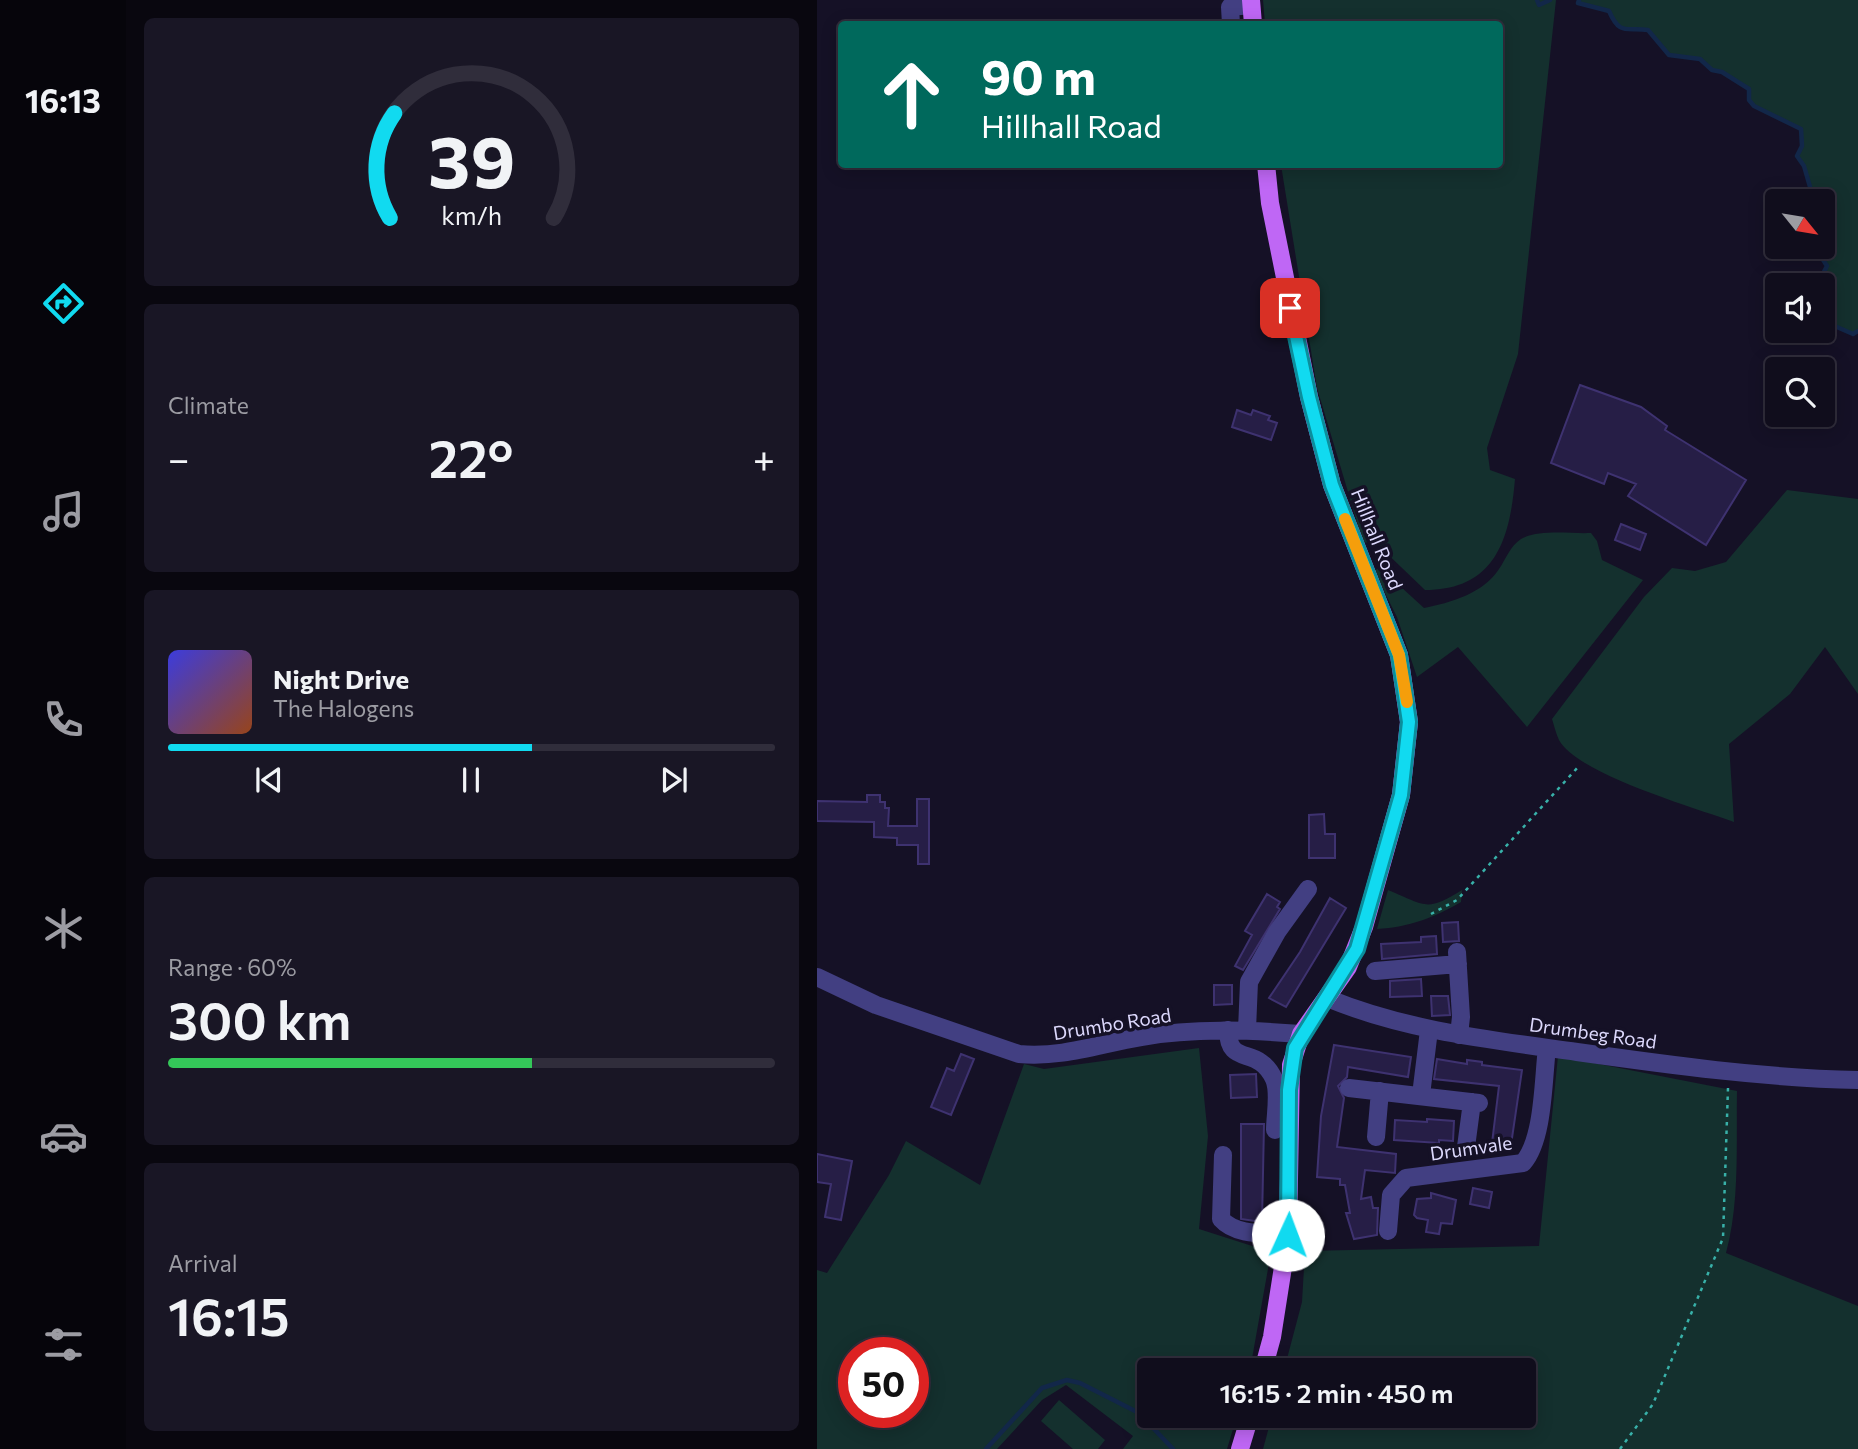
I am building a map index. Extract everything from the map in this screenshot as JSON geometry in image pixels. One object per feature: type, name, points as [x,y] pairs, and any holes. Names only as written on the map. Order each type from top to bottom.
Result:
[{"type":"main road","points":[[1251,2],[1253,21]]},
{"type":"main road","name":"Hillhall Road","points":[[1266,1358],[1288,1235],[1291,1065],[1301,1034],[1348,967],[1364,927],[1401,795],[1409,722],[1399,655],[1332,485],[1309,397],[1273,215],[1267,168]]},
{"type":"main road","points":[[1240,1449],[1246,1428]]},
{"type":"street","points":[[1231,21],[1230,7],[1251,2]]},
{"type":"street","points":[[1247,1030],[1249,982],[1277,932],[1308,889]]},
{"type":"street","points":[[1375,971],[1457,958],[1461,1017],[1459,1035]]},
{"type":"street","name":"Drumbo Road","points":[[817,977],[876,1005],[1019,1054],[1044,1056],[1141,1037],[1228,1030],[1301,1034]]},
{"type":"street","name":"Drumbeg Road","points":[[1327,998],[1429,1030],[1459,1035],[1771,1076],[1858,1080]]},
{"type":"street","points":[[1228,1030],[1228,1046],[1231,1050],[1260,1061],[1274,1079],[1275,1130]]},
{"type":"street","points":[[1421,1096],[1429,1030]]},
{"type":"street","name":"Drumvale","points":[[1388,1231],[1391,1195],[1406,1178],[1523,1163],[1531,1154],[1537,1130],[1547,1048]]},
{"type":"street","points":[[1349,1088],[1476,1102],[1466,1146]]},
{"type":"street","points":[[1376,1136],[1380,1091]]},
{"type":"street","points":[[1224,1155],[1221,1219],[1228,1227],[1236,1229],[1288,1235]]},
{"type":"path","points":[[1431,914],[1457,900],[1579,766]]},
{"type":"path","points":[[1620,1449],[1653,1404],[1723,1238],[1728,1129],[1727,1071]]},
{"type":"green space","points":[[1263,0],[1556,0],[1518,354],[1487,448],[1490,470],[1515,479],[1513,501],[1503,540],[1495,557],[1468,581],[1449,588],[1425,590],[1377,544],[1363,542],[1317,388],[1281,168],[1503,168],[1503,21],[1265,21]]},
{"type":"green space","points":[[1579,0],[1858,0],[1858,331],[1853,334],[1835,326],[1835,273],[1823,273],[1827,266],[1823,259],[1835,259],[1835,189],[1811,189],[1804,166],[1797,156],[1802,146],[1800,129],[1754,106],[1749,100],[1749,89],[1722,72],[1712,70],[1700,59],[1669,55],[1648,30],[1624,29],[1617,24],[1609,11],[1578,3]]},
{"type":"green space","points":[[1787,490],[1858,499],[1858,694],[1825,647],[1790,694],[1729,744],[1734,822],[1612,777],[1570,753],[1559,740],[1552,719],[1644,597],[1672,568],[1695,571],[1726,562]]},
{"type":"green space","points":[[1546,533],[1591,533],[1597,541],[1602,560],[1643,580],[1527,727],[1458,647],[1417,677],[1397,617],[1374,571],[1383,565],[1401,587],[1424,608],[1455,600],[1485,585],[1521,539]]},
{"type":"green space","points":[[1388,890],[1418,903],[1433,904],[1462,890],[1461,902],[1441,913],[1411,924],[1377,929]]},
{"type":"green space","points":[[1199,1048],[1208,1136],[1199,1229],[1271,1252],[1252,1358],[1137,1358],[1137,1428],[1233,1428],[1227,1449],[1123,1449],[1133,1436],[1066,1385],[1042,1400],[997,1449],[817,1449],[817,1270],[827,1273],[889,1175],[906,1141],[980,1185],[1024,1064],[1044,1069]]},
{"type":"green space","points":[[1558,1056],[1737,1091],[1735,1193],[1726,1253],[1858,1306],[1858,1449],[1263,1449],[1269,1428],[1536,1428],[1536,1358],[1287,1358],[1302,1302],[1305,1251],[1539,1246]]},
{"type":"green space","points":[[1059,1400],[1105,1440],[1098,1449],[1073,1449],[1041,1421]]},
{"type":"building","points":[[1580,385],[1641,407],[1667,426],[1665,430],[1746,480],[1706,545],[1628,496],[1636,484],[1608,473],[1604,484],[1551,463]]},
{"type":"building","points":[[1237,410],[1251,415],[1253,410],[1270,416],[1268,420],[1277,423],[1271,440],[1232,427]]},
{"type":"building","points":[[1621,524],[1646,534],[1640,550],[1615,540]]},
{"type":"building","points":[[867,795],[880,795],[880,802],[885,802],[885,808],[889,808],[888,826],[917,826],[917,799],[929,799],[929,864],[918,864],[918,845],[897,845],[897,838],[874,837],[874,822],[817,821],[817,801],[867,802]]},
{"type":"building","points":[[1324,814],[1325,834],[1335,834],[1335,858],[1309,858],[1309,815]]},
{"type":"building","points":[[1267,894],[1280,902],[1277,907],[1280,909],[1243,970],[1235,966],[1252,935],[1245,931]]},
{"type":"building","points":[[1330,898],[1346,908],[1286,1007],[1269,998],[1300,952]]},
{"type":"building","points":[[1458,922],[1459,941],[1443,942],[1442,923]]},
{"type":"building","points":[[1436,936],[1437,954],[1382,959],[1381,944],[1421,942],[1421,937]]},
{"type":"building","points":[[1421,979],[1422,996],[1390,997],[1390,981]]},
{"type":"building","points":[[1214,985],[1232,985],[1232,1004],[1214,1005]]},
{"type":"building","points":[[1431,996],[1448,996],[1450,1015],[1432,1016]]},
{"type":"building","points":[[1334,1045],[1411,1057],[1408,1077],[1348,1067],[1347,1077],[1338,1086],[1344,1098],[1337,1147],[1396,1154],[1395,1173],[1365,1170],[1361,1199],[1371,1197],[1373,1208],[1378,1208],[1377,1235],[1354,1239],[1346,1213],[1350,1213],[1345,1185],[1340,1185],[1340,1179],[1317,1177],[1321,1116]]},
{"type":"building","points":[[961,1054],[974,1059],[951,1115],[931,1107],[947,1068],[954,1071]]},
{"type":"building","points":[[1437,1059],[1467,1064],[1467,1060],[1482,1062],[1482,1065],[1522,1070],[1511,1145],[1492,1143],[1499,1086],[1434,1079]]},
{"type":"building","points":[[1256,1074],[1257,1097],[1231,1098],[1230,1075]]},
{"type":"building","points":[[1427,1119],[1454,1121],[1453,1141],[1439,1140],[1439,1143],[1394,1140],[1395,1120],[1427,1122]]},
{"type":"building","points":[[1241,1124],[1264,1124],[1262,1222],[1241,1219]]},
{"type":"building","points":[[817,1154],[852,1161],[841,1220],[825,1217],[831,1184],[817,1182]]},
{"type":"building","points":[[1473,1188],[1492,1192],[1489,1208],[1470,1204]]},
{"type":"building","points":[[1431,1193],[1456,1200],[1452,1224],[1441,1223],[1439,1234],[1426,1232],[1428,1220],[1414,1215],[1417,1199],[1431,1198]]},
{"type":"waterway","points":[[1537,0],[1539,5],[1550,0]]},
{"type":"waterway","points":[[1579,0],[1578,3],[1609,11],[1617,24],[1624,29],[1648,30],[1669,55],[1700,59],[1712,70],[1722,72],[1749,89],[1749,100],[1754,106],[1801,129],[1802,146],[1797,156],[1804,166],[1811,189]]},
{"type":"waterway","points":[[1823,259],[1827,266],[1823,273]]},
{"type":"waterway","points":[[1835,326],[1853,334],[1858,331]]},
{"type":"waterway","points":[[986,1449],[1042,1388],[1067,1380],[1080,1383],[1139,1413],[1173,1449]]},
{"type":"slow traffic","points":[[1345,519],[1386,615],[1399,655],[1407,702]]},
{"type":"route","points":[[1288,1235],[1289,1090],[1295,1048],[1301,1034],[1348,967],[1357,949],[1401,795],[1408,758],[1409,722],[1406,686],[1399,655],[1386,615],[1356,549],[1332,485],[1290,308]]}]
